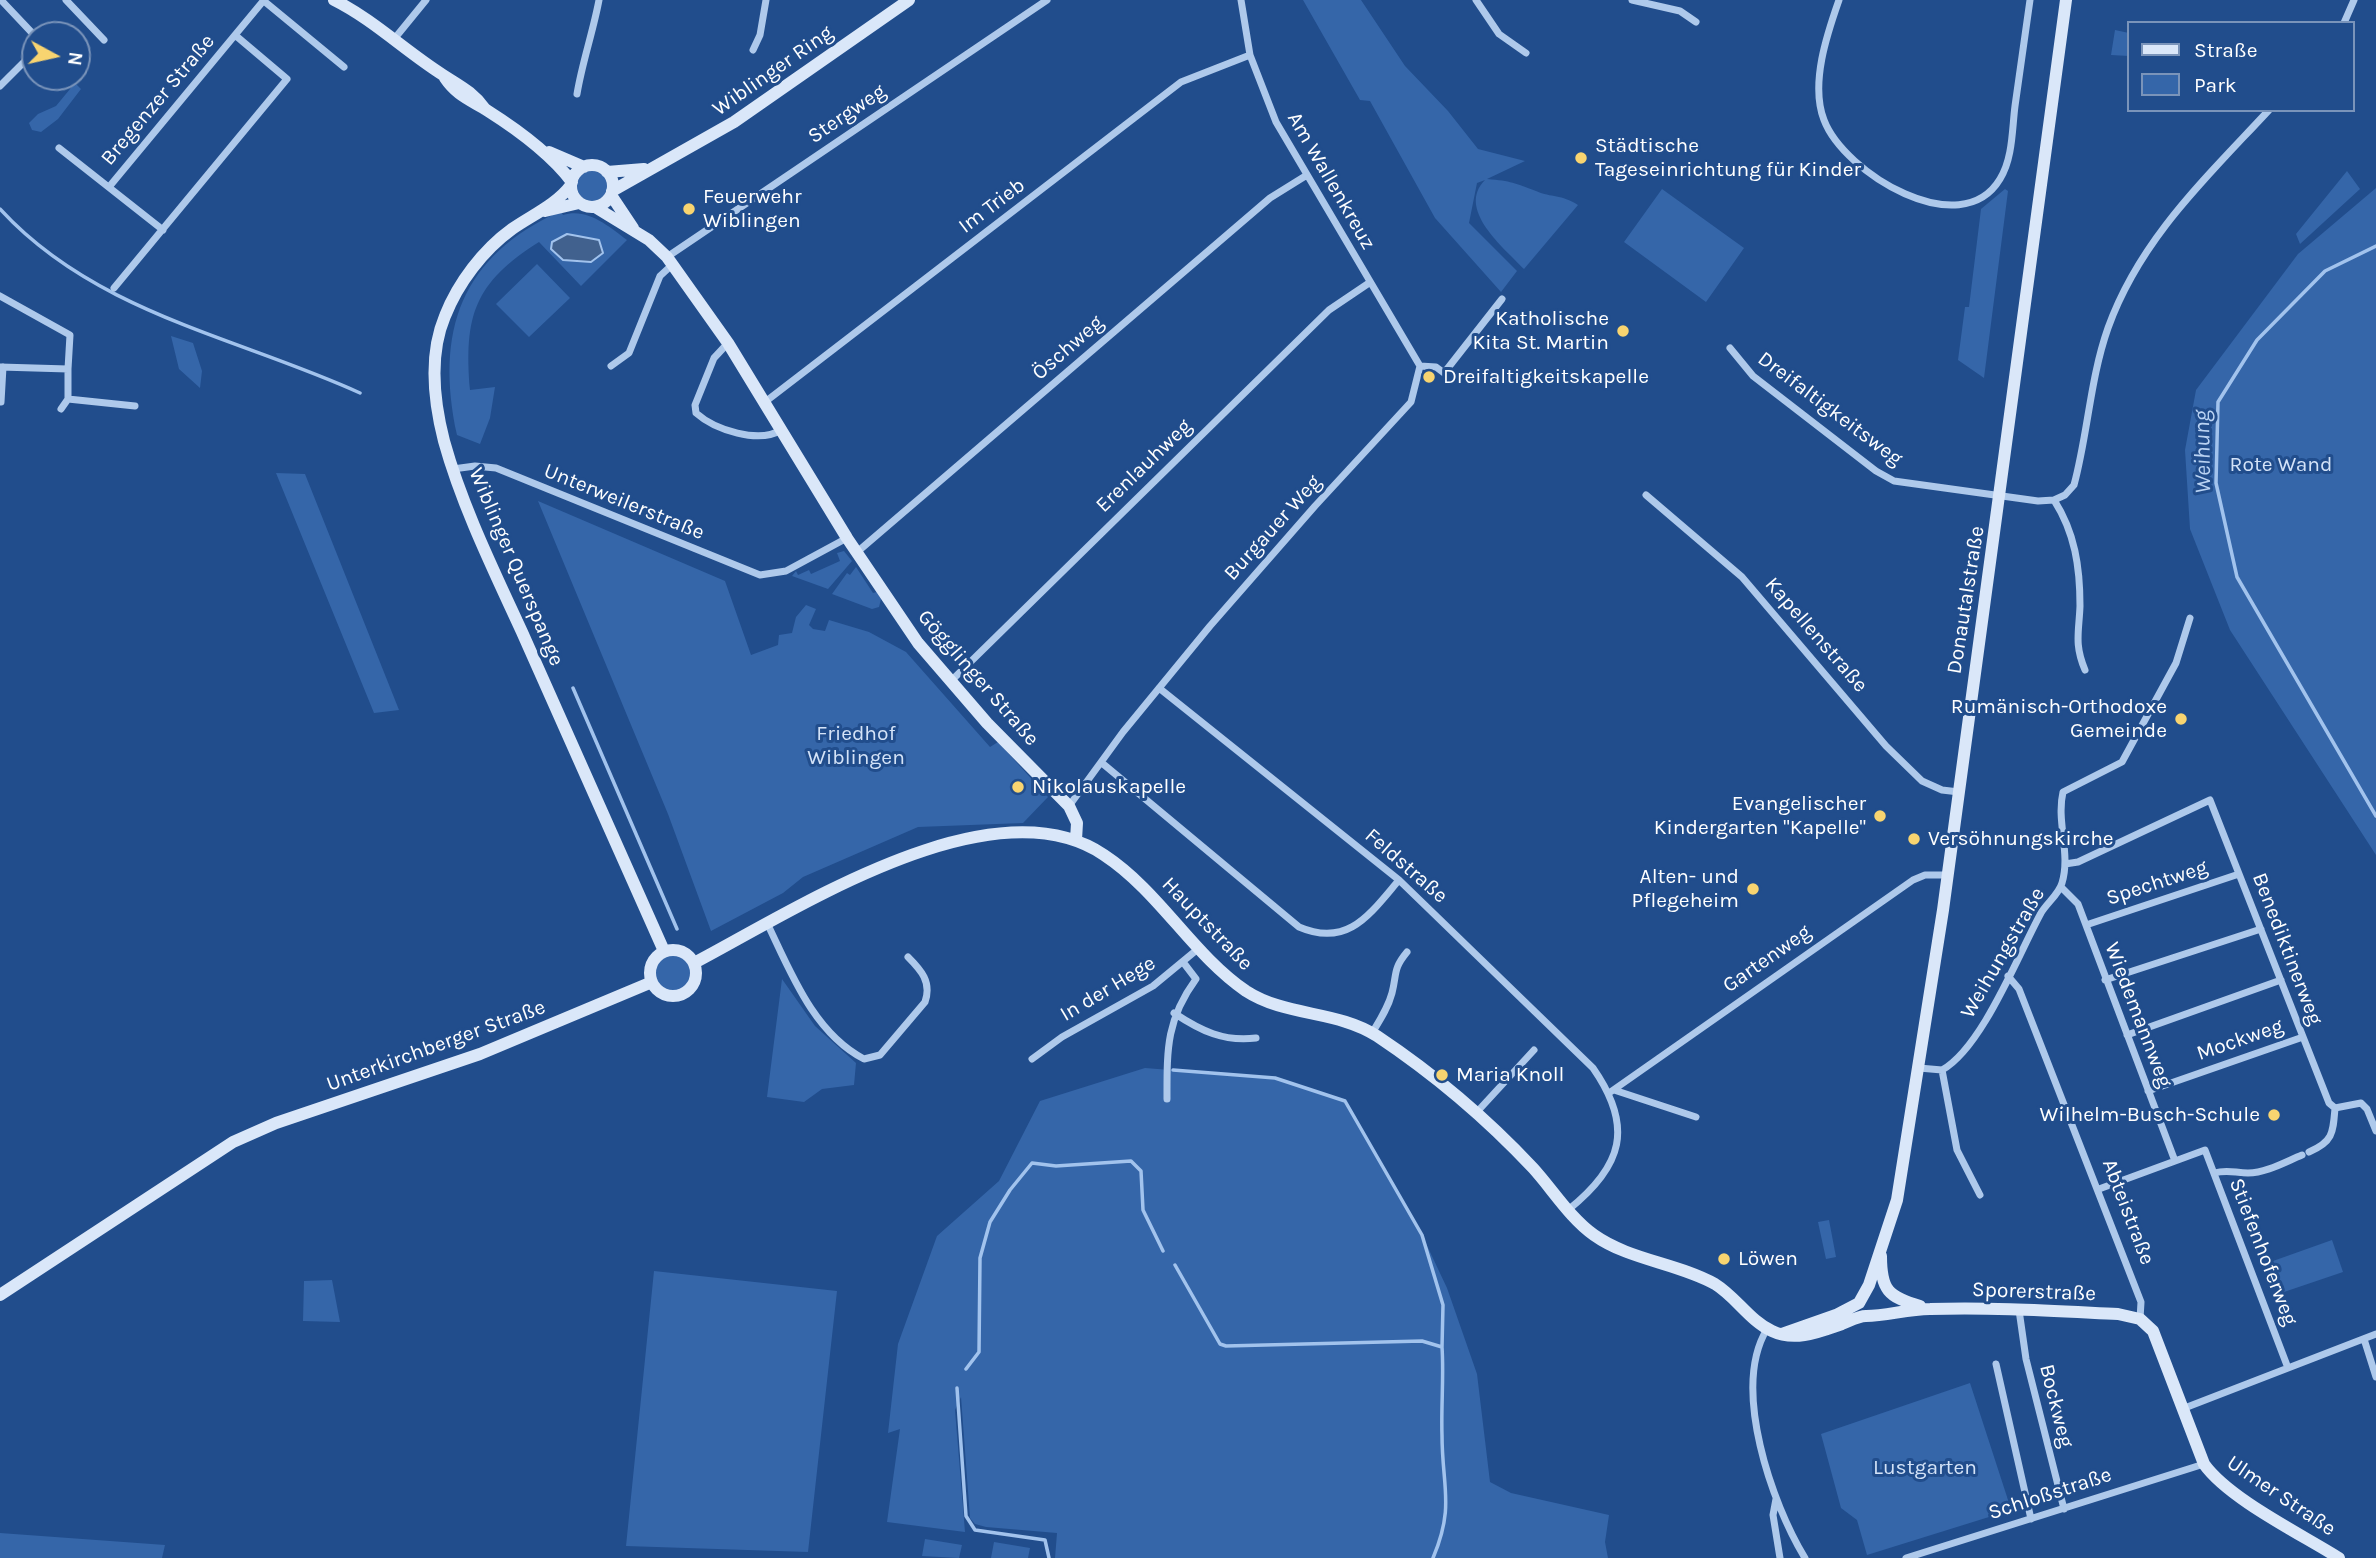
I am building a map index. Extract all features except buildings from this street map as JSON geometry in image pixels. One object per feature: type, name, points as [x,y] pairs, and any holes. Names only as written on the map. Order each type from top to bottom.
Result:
[{"type":"main road","points":[[334,0],[395,38],[443,75],[463,98],[485,109],[539,147],[584,167],[598,166],[607,172],[612,181],[612,193],[604,203],[595,207],[579,203],[571,184],[539,147]]},
{"type":"main road","name":"Wiblinger Ring","points":[[612,193],[734,122],[909,0]]},
{"type":"main road","name":"Donautalstraße","points":[[1864,1294],[1896,1205],[1919,1068],[1948,875],[2066,0]]},
{"type":"main road","points":[[571,184],[576,173],[584,167]]},
{"type":"main road","name":"Wiblinger Ring","points":[[607,172],[655,168]]},
{"type":"main road","name":"Wiblinger Querspange","points":[[571,184],[538,214],[490,248],[468,274],[444,317],[437,347],[436,389],[444,440],[453,469],[507,600],[664,951]]},
{"type":"main road","name":"Gögglinger Straße","points":[[612,193],[635,231]]},
{"type":"main road","name":"Wiblinger Querspange","points":[[538,214],[579,203]]},
{"type":"main road","name":"Gögglinger Straße","points":[[595,207],[635,231],[670,260],[729,343],[856,553],[912,634],[986,723],[1069,806]]},
{"type":"main road","points":[[694,963],[878,867],[915,853],[957,842],[1008,834],[1070,838],[1077,823],[1069,806]]},
{"type":"main road","name":"Hauptstraße","points":[[1070,838],[1101,853],[1130,875],[1235,982],[1262,1000],[1347,1022],[1372,1033],[1476,1112],[1535,1171],[1584,1227],[1611,1245],[1702,1278],[1737,1302],[1768,1329]]},
{"type":"main road","points":[[679,950],[694,963],[693,984],[683,994],[662,993],[652,982],[650,967],[664,951],[679,950]]},
{"type":"main road","name":"Unterkirchberger Straße","points":[[0,1295],[233,1142],[276,1123],[480,1054],[652,982]]},
{"type":"main road","points":[[1768,1329],[1794,1337],[1870,1316],[1888,1314],[1893,1304],[1882,1271],[1882,1245]]},
{"type":"main road","points":[[1782,1334],[1848,1310],[1876,1285],[1888,1291]]},
{"type":"main road","name":"Sporerstraße","points":[[1888,1291],[1900,1300],[1927,1308]]},
{"type":"main road","points":[[1864,1294],[1862,1309],[1870,1316]]},
{"type":"main road","name":"Sporerstraße","points":[[1888,1314],[1927,1308],[2118,1314],[2140,1319]]},
{"type":"main road","name":"Abteistraße","points":[[2140,1319],[2153,1331],[2204,1464]]},
{"type":"main road","name":"Ulmer Straße","points":[[2204,1464],[2228,1488],[2339,1558]]},
{"type":"street","points":[[1,0],[21,21]]},
{"type":"street","points":[[66,0],[104,40]]},
{"type":"street","name":"Bregenzer Straße","points":[[109,187],[264,0],[344,67]]},
{"type":"street","points":[[395,38],[426,0]]},
{"type":"street","points":[[577,94],[581,69],[592,41],[599,0]]},
{"type":"street","points":[[753,50],[760,35],[766,0]]},
{"type":"street","name":"Stergweg","points":[[670,260],[1046,0]]},
{"type":"street","name":"Am Wallenkreuz","points":[[1241,0],[1250,55],[1276,122],[1420,366]]},
{"type":"street","points":[[1476,0],[1499,34],[1526,53]]},
{"type":"street","points":[[1632,0],[1680,11],[1696,22]]},
{"type":"street","points":[[1839,0],[1822,65],[1820,90],[1824,121],[1838,146],[1867,174],[1900,192],[1927,201],[1958,203],[1979,199],[1991,190],[2002,176],[2010,150],[2030,0]]},
{"type":"street","points":[[2345,21],[2354,0]]},
{"type":"street","name":"Bregenzer Straße","points":[[114,288],[287,79],[235,35]]},
{"type":"street","name":"Im Trieb","points":[[765,402],[1181,82],[1250,55]]},
{"type":"street","points":[[0,86],[21,65]]},
{"type":"street","points":[[2085,670],[2076,645],[2080,606],[2076,547],[2067,521],[2054,500],[2065,495],[2074,485],[2091,397],[2109,328],[2138,264],[2153,239],[2198,183],[2267,112]]},
{"type":"street","name":"Bregenzer Straße","points":[[59,148],[163,230]]},
{"type":"street","name":"Öschweg","points":[[856,553],[1270,198],[1307,175]]},
{"type":"street","points":[[611,366],[629,353],[659,279],[670,260]]},
{"type":"street","name":"Erenlauhweg","points":[[950,682],[1329,310],[1369,283]]},
{"type":"street","points":[[0,296],[70,335],[68,398],[61,409]]},
{"type":"street","points":[[1420,366],[1436,367],[1444,373],[1502,299]]},
{"type":"street","points":[[729,343],[714,358],[695,405],[696,412],[752,437],[768,437],[781,430]]},
{"type":"street","name":"Dreifaltigkeitsweg","points":[[1730,348],[1753,376],[1884,476],[1912,486],[2000,497],[2054,500]]},
{"type":"street","name":"Burgauer Weg","points":[[1069,806],[1159,688],[1315,506],[1412,402],[1420,366]]},
{"type":"street","points":[[1,402],[1,367],[68,369]]},
{"type":"street","points":[[68,398],[135,406]]},
{"type":"street","name":"Unterweilerstraße","points":[[453,469],[496,468],[756,574],[781,573],[847,538]]},
{"type":"street","name":"Kapellenstraße","points":[[1646,495],[1742,577],[1886,746],[1922,781],[1942,790],[1959,792]]},
{"type":"street","name":"Weihungstraße","points":[[1942,1070],[1969,1046],[2045,906],[2061,887],[2065,864],[2060,815],[2062,793],[2122,762],[2176,663],[2190,618]]},
{"type":"street","name":"Feldstraße","points":[[1159,688],[1398,880],[1583,1058],[1611,1092],[1619,1133],[1614,1160],[1602,1180],[1568,1210]]},
{"type":"street","points":[[1102,764],[1299,927],[1315,933],[1344,932],[1355,926],[1398,880]]},
{"type":"street","name":"Benediktinerweg","points":[[2065,864],[2078,862],[2210,800],[2329,1103],[2335,1108]]},
{"type":"street","name":"Spechtweg","points":[[2086,925],[2239,874]]},
{"type":"street","name":"Gartenweg","points":[[1611,1092],[1913,880],[1925,875],[1948,875]]},
{"type":"street","name":"Wiedemannweg","points":[[2061,887],[2078,904],[2175,1160]]},
{"type":"street","points":[[768,925],[812,1011],[835,1038],[863,1059],[880,1055],[925,1002],[928,993],[926,978],[908,957]]},
{"type":"street","points":[[2105,980],[2261,929]]},
{"type":"street","name":"In der Hege","points":[[1032,1059],[1062,1037],[1153,986],[1200,948]]},
{"type":"street","points":[[1372,1033],[1385,1012],[1392,991],[1395,966],[1407,952]]},
{"type":"street","points":[[1167,1099],[1168,1042],[1174,1013],[1196,979],[1183,962]]},
{"type":"street","name":"Abteistraße","points":[[2008,976],[2020,989],[2099,1189],[2141,1302],[2140,1319]]},
{"type":"street","points":[[2127,1035],[2281,980]]},
{"type":"street","points":[[1174,1013],[1200,1030],[1219,1037],[1238,1040],[1256,1038]]},
{"type":"street","name":"Mockweg","points":[[2148,1091],[2303,1037]]},
{"type":"street","points":[[1476,1112],[1534,1050]]},
{"type":"street","points":[[1919,1068],[1942,1070],[1957,1150],[1980,1195]]},
{"type":"street","points":[[1611,1092],[1696,1117]]},
{"type":"street","points":[[2214,1173],[2228,1170],[2247,1173],[2266,1170],[2325,1145],[2331,1135],[2335,1108],[2361,1103],[2376,1131]]},
{"type":"street","name":"Stiefenhoferweg","points":[[2175,1160],[2205,1150],[2288,1368]]},
{"type":"street","points":[[2099,1189],[2175,1160]]},
{"type":"street","name":"Bockweg","points":[[2019,1310],[2023,1349],[2064,1509]]},
{"type":"street","points":[[1768,1329],[1757,1353],[1754,1397],[1760,1442],[1776,1499],[1805,1558]]},
{"type":"street","points":[[2182,1409],[2376,1334]]},
{"type":"street","points":[[2364,1339],[2376,1377]]},
{"type":"street","points":[[1996,1364],[2031,1519]]},
{"type":"street","name":"Schloßstraße","points":[[1906,1558],[2204,1464]]},
{"type":"street","points":[[1776,1499],[1773,1516],[1780,1558]]},
{"type":"green space","points":[[1303,0],[1361,0],[1405,66],[1448,111],[1478,149],[1525,161],[1487,179],[1513,183],[1567,199],[1578,205],[1524,269],[1495,239],[1479,215],[1477,191],[1485,180],[1477,183],[1469,223],[1517,271],[1501,292],[1435,218],[1370,101],[1360,100]]},
{"type":"green space","points":[[2115,30],[2128,33],[2128,56],[2111,55]]},
{"type":"green space","points":[[68,91],[79,91],[58,119],[41,132],[32,130],[29,123],[38,114],[56,106]]},
{"type":"green space","points":[[592,171],[603,175],[607,186],[603,197],[592,201],[581,197],[577,186],[581,175]]},
{"type":"green space","points":[[2347,171],[2360,189],[2300,244],[2296,234]]},
{"type":"green space","name":"Rote Wand","points":[[2376,188],[2376,855],[2230,630],[2190,529],[2185,450],[2196,390],[2298,254]]},
{"type":"green space","points":[[1662,189],[1744,248],[1706,302],[1624,242]]},
{"type":"green space","points":[[2005,189],[2008,191],[1984,378],[1958,360],[1965,307],[1969,307],[1981,209]]},
{"type":"green space","points":[[561,211],[563,215],[572,213],[589,216],[606,224],[627,240],[581,286],[539,242],[500,272],[487,287],[478,304],[469,341],[470,390],[495,387],[490,418],[480,444],[457,435],[451,398],[450,363],[454,331],[463,301],[478,274],[499,250],[527,229]]},
{"type":"green space","points":[[537,264],[570,298],[529,337],[496,304]]},
{"type":"green space","points":[[171,336],[193,343],[202,371],[200,388],[179,369]]},
{"type":"green space","points":[[276,473],[305,474],[399,710],[374,713]]},
{"type":"green space","name":"Friedhof Wiblingen","points":[[538,501],[725,581],[751,655],[778,645],[779,635],[792,633],[796,617],[806,605],[816,609],[809,625],[813,629],[825,631],[829,620],[869,632],[906,652],[990,747],[998,742],[1048,797],[1023,823],[918,827],[803,877],[783,893],[711,931],[668,814]]},
{"type":"green space","points":[[844,551],[852,561],[828,589],[792,576],[796,571],[798,575],[809,570],[811,574],[840,561],[837,553]]},
{"type":"green space","points":[[856,567],[873,593],[877,592],[881,599],[879,607],[872,609],[832,594],[847,573],[850,575]]},
{"type":"green space","points":[[673,950],[682,951],[689,957],[695,964],[695,982],[689,989],[682,995],[673,996],[664,995],[657,989],[651,982],[650,973],[651,964],[657,957],[664,951]]},
{"type":"green space","points":[[782,979],[815,1026],[856,1063],[854,1085],[822,1089],[804,1102],[767,1097]]},
{"type":"green space","points":[[1145,1068],[1272,1078],[1345,1101],[1422,1235],[1447,1288],[1477,1374],[1490,1482],[1511,1493],[1609,1515],[1605,1542],[1608,1558],[1055,1558],[1057,1533],[986,1527],[975,1524],[970,1518],[961,1397],[955,1410],[965,1532],[887,1522],[900,1429],[888,1433],[898,1344],[937,1236],[999,1181],[1040,1101]]},
{"type":"green space","points":[[1829,1220],[1836,1257],[1826,1259],[1818,1222]]},
{"type":"green space","points":[[2332,1240],[2343,1272],[2284,1292],[2273,1261]]},
{"type":"green space","points":[[654,1271],[837,1291],[808,1552],[626,1546]]},
{"type":"green space","points":[[332,1280],[340,1322],[303,1321],[304,1281]]},
{"type":"green space","name":"Lustgarten","points":[[1970,1383],[2009,1503],[2005,1512],[1867,1555],[1857,1520],[1841,1508],[1821,1434]]},
{"type":"green space","points":[[0,1533],[165,1545],[162,1558],[0,1558]]},
{"type":"green space","points":[[925,1539],[962,1545],[959,1558],[922,1556]]},
{"type":"green space","points":[[994,1542],[1030,1548],[1028,1558],[991,1558]]},
{"type":"shaded area","points":[[567,234],[599,240],[603,253],[591,262],[563,260],[551,249],[552,242]]},
{"type":"waterway","points":[[0,209],[38,244],[79,274],[123,298],[217,338],[360,393]]},
{"type":"waterway","name":"Weihung","points":[[2376,246],[2325,271],[2257,340],[2218,402],[2216,483],[2237,577],[2376,816]]},
{"type":"waterway","points":[[573,688],[677,929]]},
{"type":"waterway","points":[[1173,1070],[1275,1078],[1345,1101],[1422,1235],[1443,1305],[1442,1347]]},
{"type":"waterway","points":[[966,1369],[979,1352],[980,1258],[990,1222],[1010,1190],[1032,1163],[1056,1166],[1131,1161],[1141,1171],[1143,1210],[1163,1251]]},
{"type":"waterway","points":[[1175,1265],[1220,1344],[1226,1346],[1422,1341],[1442,1347],[1442,1435],[1446,1510],[1433,1558]]},
{"type":"waterway","points":[[957,1388],[966,1516],[975,1530],[1045,1540],[1049,1558]]},
{"type":"place","name":"Städtische Tageseinrichtung für Kinder","points":[[1581,158]]},
{"type":"place","name":"Feuerwehr Wiblingen","points":[[689,209]]},
{"type":"place","name":"Katholische Kita St. Martin","points":[[1623,331]]},
{"type":"place","name":"Dreifaltigkeitskapelle","points":[[1429,377]]},
{"type":"place","name":"Rumänisch-Orthodoxe Gemeinde","points":[[2181,719]]},
{"type":"place","name":"Nikolauskapelle","points":[[1018,787]]},
{"type":"place","name":"Evangelischer Kindergarten \"Kapelle\"","points":[[1880,816]]},
{"type":"place","name":"Versöhnungskirche","points":[[1914,839]]},
{"type":"place","name":"Alten- und Pflegeheim","points":[[1753,889]]},
{"type":"place","name":"Maria Knoll","points":[[1442,1075]]},
{"type":"place","name":"Wilhelm-Busch-Schule","points":[[2274,1115]]},
{"type":"place","name":"Löwen","points":[[1724,1259]]}]
